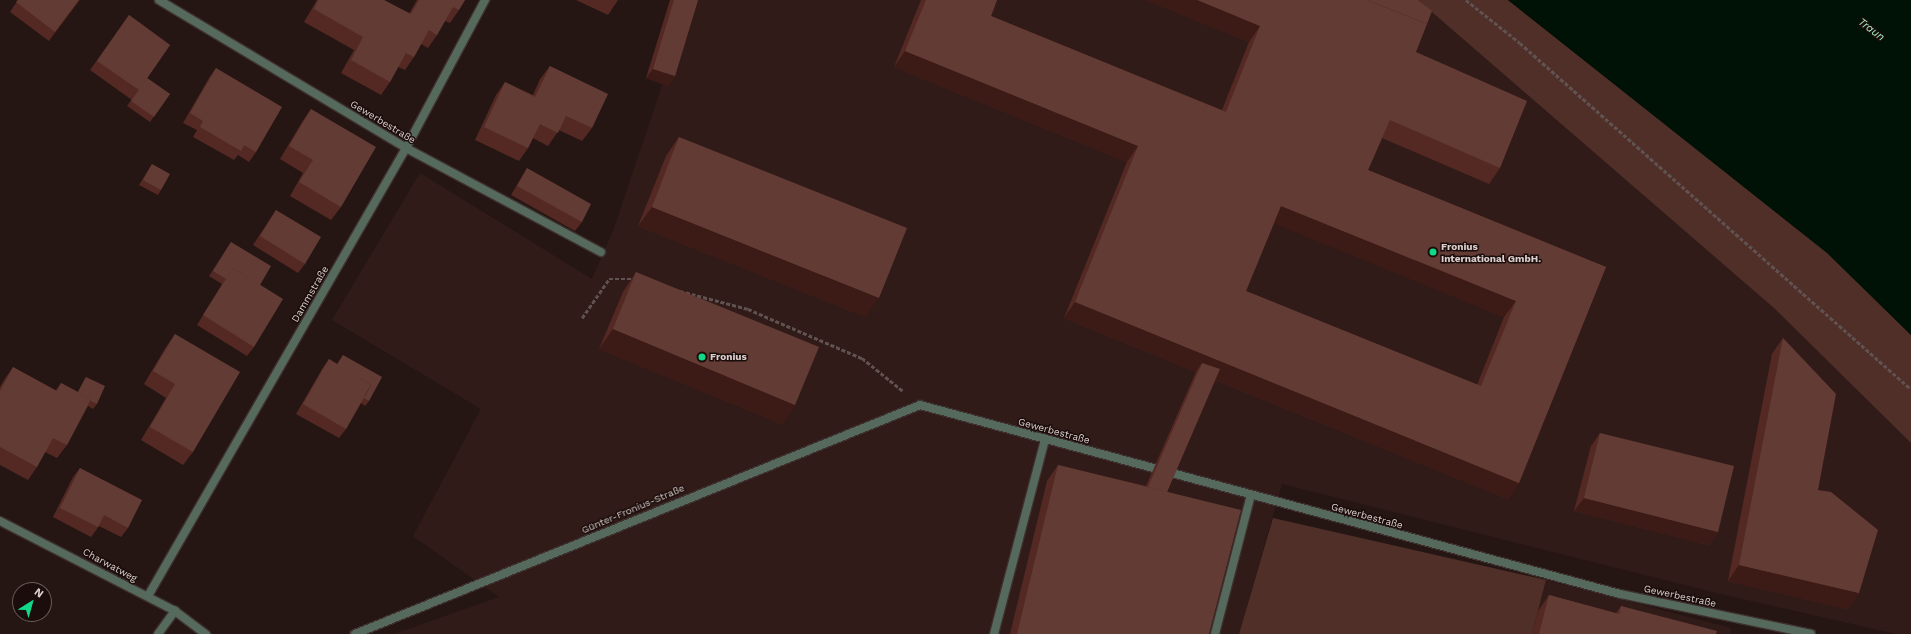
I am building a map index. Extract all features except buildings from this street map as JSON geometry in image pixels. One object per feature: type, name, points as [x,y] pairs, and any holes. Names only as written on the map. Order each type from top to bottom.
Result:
[{"type":"street","name":"Gewerbestraße","points":[[159,0],[406,148],[601,252]]},
{"type":"street","name":"Dammstraße","points":[[148,596],[406,148],[485,0]]},
{"type":"street","name":"Gewerbestraße","points":[[920,405],[1620,594],[1811,634]]},
{"type":"street","name":"Günter-Fronius-Straße","points":[[355,634],[920,405]]},
{"type":"street","points":[[994,634],[1045,439]]},
{"type":"street","points":[[1215,634],[1251,495]]},
{"type":"street","name":"Charwatweg","points":[[0,521],[148,596],[175,611],[206,634]]},
{"type":"street","points":[[158,634],[175,611]]},
{"type":"path","points":[[1466,0],[1520,43],[1911,389]]},
{"type":"path","points":[[582,318],[609,279],[636,280]]},
{"type":"path","points":[[674,289],[748,308],[862,358],[920,405]]},
{"type":"shaded area","name":"Fronius","points":[[691,0],[1418,0],[1775,309],[1911,443],[1911,634],[1896,634],[1721,594],[1282,484],[1239,634],[394,634],[499,597],[413,536],[481,409],[332,320],[420,173],[592,279],[613,231]]},
{"type":"shaded area","points":[[1418,0],[1508,0],[1828,253],[1911,335],[1911,443],[1775,309]]},
{"type":"shaded area","points":[[1273,518],[1546,580],[1532,634],[1239,634]]},
{"type":"shaded area","points":[[1546,580],[1731,628],[1730,634],[1532,634]]},
{"type":"water","name":"Traun","points":[[1508,0],[1911,0],[1911,335],[1827,253]]},
{"type":"place","name":"Fronius International GmbH.","points":[[1433,252]]},
{"type":"place","name":"Fronius","points":[[702,357]]}]
